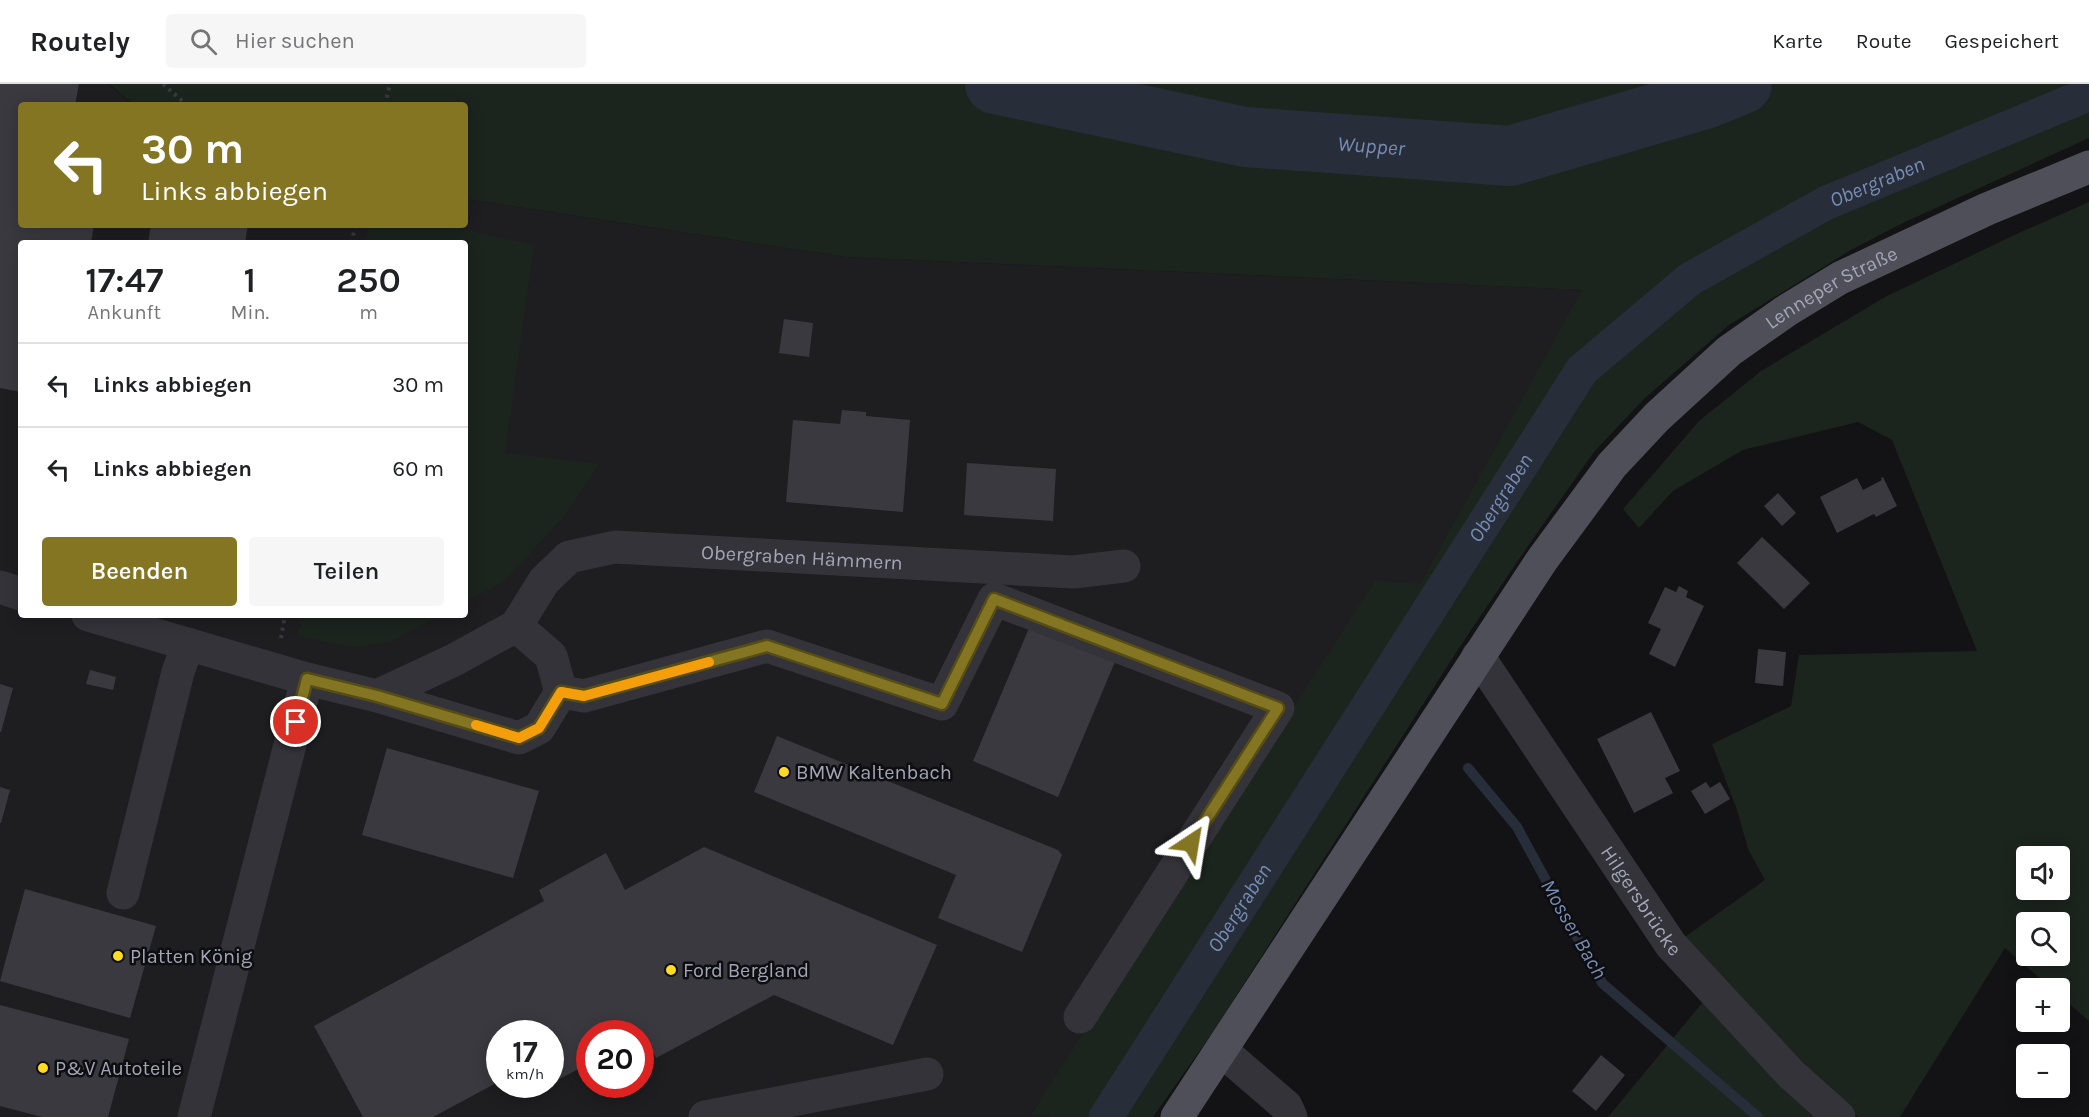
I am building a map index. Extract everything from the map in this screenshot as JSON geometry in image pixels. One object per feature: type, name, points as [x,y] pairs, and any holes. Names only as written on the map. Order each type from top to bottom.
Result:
[{"type":"main road","name":"Lenneper Straße","points":[[1478,656],[1542,560],[1612,465],[1657,417],[1729,351],[1786,311],[1840,278],[1987,209],[2089,167]]},
{"type":"main road","points":[[1177,1117],[1478,656]]},
{"type":"street","name":"Obergraben Hämmern","points":[[377,696],[454,660],[516,626],[544,581],[568,557],[615,547],[1073,572],[1124,566]]},
{"type":"street","points":[[0,587],[18,593]]},
{"type":"street","points":[[561,692],[584,696],[767,646],[942,704],[994,599],[1278,708],[1080,1017]]},
{"type":"street","points":[[98,618],[519,738],[539,728],[561,692],[551,656],[516,626]]},
{"type":"street","points":[[123,893],[175,684],[188,644]]},
{"type":"street","name":"Hilgersbrücke","points":[[1478,656],[1671,945],[1791,1074],[1839,1117]]},
{"type":"street","points":[[194,1117],[307,679]]},
{"type":"street","points":[[1221,1050],[1286,1106],[1291,1117]]},
{"type":"street","points":[[705,1117],[927,1074]]},
{"type":"path","points":[[163,84],[184,102]]},
{"type":"path","points":[[386,102],[390,84]]},
{"type":"shaded area","points":[[0,84],[108,84],[130,102],[18,102],[18,228],[468,228],[468,199],[846,257],[1583,290],[1420,584],[1031,1113],[1050,1117],[0,1117]]},
{"type":"shaded area","points":[[109,84],[2089,84],[2089,138],[1903,223],[1851,250],[1729,325],[1644,399],[1594,452],[1528,546],[1461,645],[1213,1032],[1153,1117],[1050,1117],[1031,1114],[1375,581],[1420,584],[1582,290],[846,257],[468,199],[468,102],[130,102]]},
{"type":"shaded area","points":[[2089,202],[2089,1021],[2070,1005],[2070,978],[2040,978],[2026,966],[2070,966],[2070,912],[2016,912],[2016,958],[2005,948],[1900,1117],[1858,1117],[1679,941],[1765,880],[1748,849],[1737,810],[1712,744],[1791,706],[1799,655],[1977,651],[1892,440],[1858,422],[1743,450],[1673,491],[1639,528],[1623,509],[1699,421],[1761,371],[1885,297]]},
{"type":"shaded area","points":[[368,228],[458,228],[534,245],[505,453],[599,464],[563,518],[503,582],[468,600],[468,240],[366,240]]},
{"type":"shaded area","points":[[301,618],[435,618],[390,642],[351,647],[298,636]]},
{"type":"shaded area","points":[[1707,997],[1825,1117],[1608,1117]]},
{"type":"building","points":[[0,84],[79,84],[76,102],[18,102],[18,228],[94,228],[92,240],[18,240],[18,391],[0,388]]},
{"type":"building","points":[[150,228],[248,228],[246,240],[148,240]]},
{"type":"building","points":[[784,319],[813,323],[809,357],[779,353]]},
{"type":"building","points":[[842,410],[866,412],[866,416],[910,420],[903,512],[786,502],[793,420],[840,424]]},
{"type":"building","points":[[967,463],[1056,469],[1053,521],[964,515]]},
{"type":"building","points":[[1883,477],[1897,506],[1876,517],[1874,514],[1837,533],[1820,497],[1857,478],[1863,490],[1882,480]]},
{"type":"building","points":[[1778,493],[1796,513],[1782,526],[1764,506]]},
{"type":"building","points":[[1762,537],[1810,583],[1784,609],[1737,563]]},
{"type":"building","points":[[1679,586],[1688,591],[1686,597],[1704,606],[1675,667],[1649,654],[1661,629],[1648,623],[1665,587],[1676,592]]},
{"type":"building","points":[[1032,621],[1117,657],[1058,797],[973,761]]},
{"type":"building","points":[[1758,649],[1786,652],[1783,686],[1755,683]]},
{"type":"building","points":[[90,670],[116,677],[113,690],[86,684]]},
{"type":"building","points":[[0,684],[13,688],[1,732],[0,732]]},
{"type":"building","points":[[1651,712],[1680,771],[1665,778],[1673,793],[1634,813],[1597,739]]},
{"type":"building","points":[[777,736],[1058,850],[1062,855],[1022,952],[938,918],[956,875],[754,792]]},
{"type":"building","points":[[387,748],[539,791],[513,878],[362,835]]},
{"type":"building","points":[[1706,782],[1710,788],[1720,782],[1730,799],[1705,814],[1691,791]]},
{"type":"building","points":[[0,787],[10,790],[1,823],[0,823]]},
{"type":"building","name":"Ford Bergland","points":[[704,847],[937,945],[893,1045],[774,995],[656,1058],[654,1020],[576,1020],[576,1070],[564,1077],[564,1020],[486,1020],[486,1089],[433,1117],[363,1117],[314,1026],[544,901],[539,890],[606,853],[625,890]]},
{"type":"building","points":[[25,889],[156,926],[130,1018],[0,981]]},
{"type":"building","points":[[0,1005],[129,1039],[108,1117],[42,1117],[0,1106]]},
{"type":"building","points":[[1601,1055],[1625,1075],[1596,1111],[1572,1091]]},
{"type":"waterway","name":"Wupper","points":[[995,84],[1245,137],[1510,156],[1705,99],[1742,84]]},
{"type":"waterway","name":"Obergraben","points":[[1106,1117],[1582,370],[1690,279],[1826,203],[2089,94]]},
{"type":"waterway","name":"Mosser Bach","points":[[1468,768],[1517,827],[1602,983],[1758,1117]]},
{"type":"slow traffic","points":[[476,725],[519,738],[539,728],[561,692],[584,696],[709,662]]},
{"type":"place","name":"BMW Kaltenbach","points":[[784,772]]},
{"type":"place","name":"Platten König","points":[[118,956]]},
{"type":"place","name":"Ford Bergland","points":[[671,970]]},
{"type":"place","name":"P&V Autoteile","points":[[43,1068]]},
{"type":"route","points":[[296,722],[307,679],[377,696],[519,738],[539,728],[561,692],[584,696],[767,646],[942,704],[994,599],[1278,708],[1191,843]]}]
